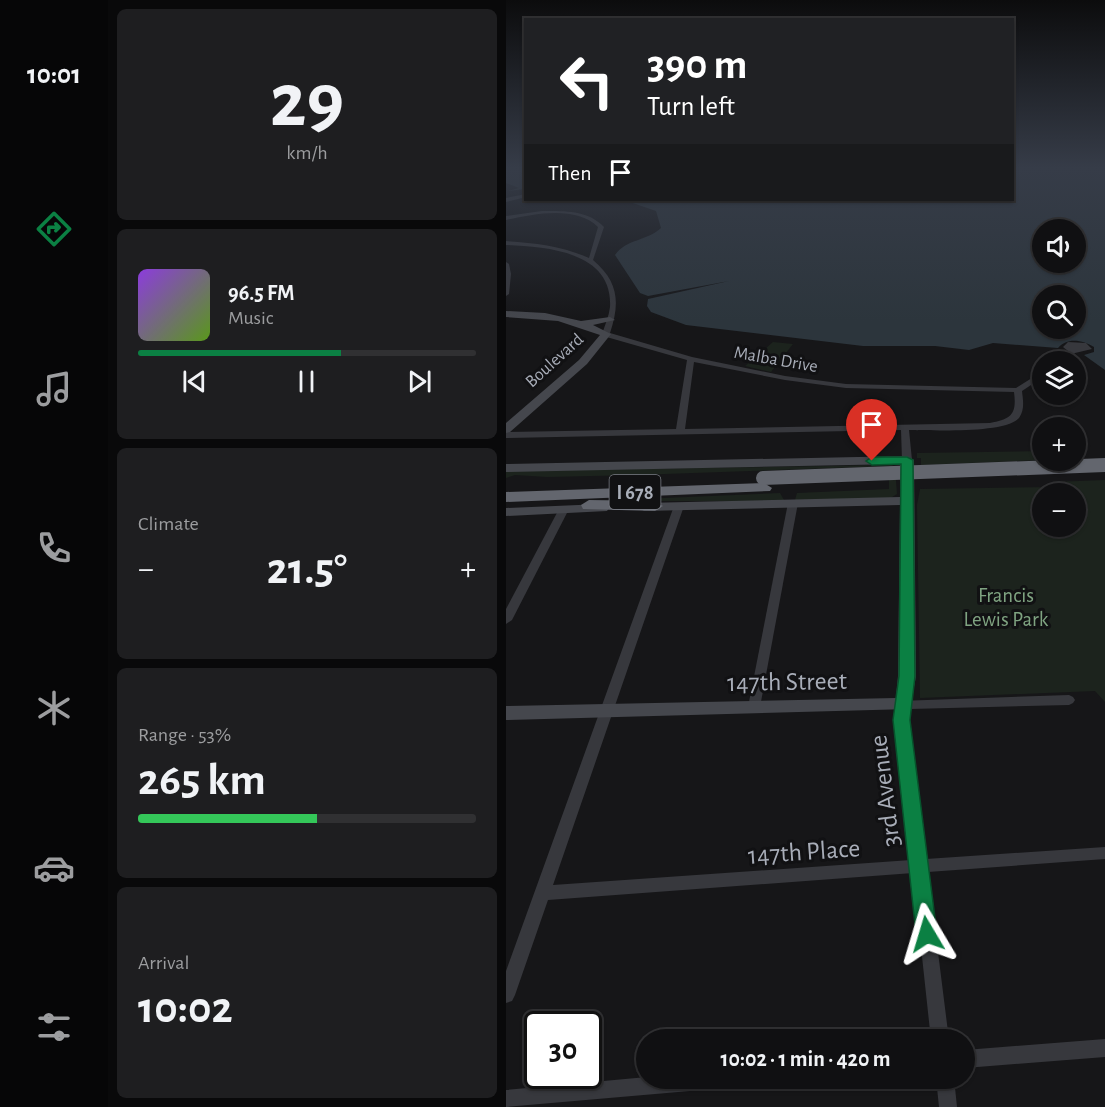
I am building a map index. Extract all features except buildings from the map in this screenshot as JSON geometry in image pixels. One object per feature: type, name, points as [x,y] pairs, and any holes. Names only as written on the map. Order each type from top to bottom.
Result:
[{"type":"highway","name":"I 678","points":[[506,497],[1106,465]]},
{"type":"highway","name":"I 678","points":[[506,487],[1106,474]]},
{"type":"highway","points":[[506,503],[655,506]]},
{"type":"street","points":[[508,244],[560,250],[592,259],[601,227],[595,220],[589,219]]},
{"type":"street","name":"Boulevard","points":[[506,429],[583,362],[606,334],[614,305],[612,289],[603,271],[592,259]]},
{"type":"street","points":[[506,264],[506,294]]},
{"type":"street","name":"Malba Drive","points":[[506,314],[551,316],[691,359],[774,376],[845,386],[1018,390]]},
{"type":"street","points":[[583,324],[610,320]]},
{"type":"street","points":[[680,432],[691,359]]},
{"type":"street","points":[[506,435],[990,426],[1009,422],[1020,412],[1018,390],[1032,380]]},
{"type":"street","name":"3rd Avenue","points":[[905,428],[908,501],[907,676],[902,720],[939,1029]]},
{"type":"street","points":[[506,468],[907,460]]},
{"type":"street","points":[[506,512],[655,506],[908,501]]},
{"type":"street","points":[[754,707],[793,503]]},
{"type":"street","points":[[506,995],[679,506]]},
{"type":"street","points":[[506,620],[564,509]]},
{"type":"street","name":"147th Street","points":[[506,713],[1069,700]]},
{"type":"street","name":"147th Place","points":[[542,893],[1106,853]]},
{"type":"street","points":[[975,1058],[1106,1048]]},
{"type":"street","points":[[506,1099],[636,1087]]},
{"type":"street","points":[[946,1089],[948,1107]]},
{"type":"green space","points":[[773,342],[793,344],[771,372],[745,366]]},
{"type":"green space","points":[[1032,451],[1032,460],[921,465],[921,458],[917,458],[917,453]]},
{"type":"green space","points":[[892,465],[895,467],[897,494],[889,499],[795,500],[797,493],[889,489],[889,466],[637,475],[547,477],[515,475],[506,478],[506,471]]},
{"type":"green space","name":"Francis Lewis Park","points":[[1105,480],[1105,702],[1095,691],[920,698],[917,505],[920,489],[1032,487],[1032,537],[1086,537],[1086,483],[1053,483]]},
{"type":"green space","points":[[780,493],[784,500],[593,501]]},
{"type":"shaded area","points":[[658,219],[1105,219],[1105,370],[1086,356],[1094,352],[1094,347],[1075,341],[1066,342],[1058,348],[993,343],[969,350],[935,346],[863,346],[686,325],[651,312],[647,306],[648,299],[729,281],[648,296],[640,293],[615,255],[625,246],[661,228]]},
{"type":"route","points":[[872,461],[907,460],[907,676],[902,720],[927,934]]}]
